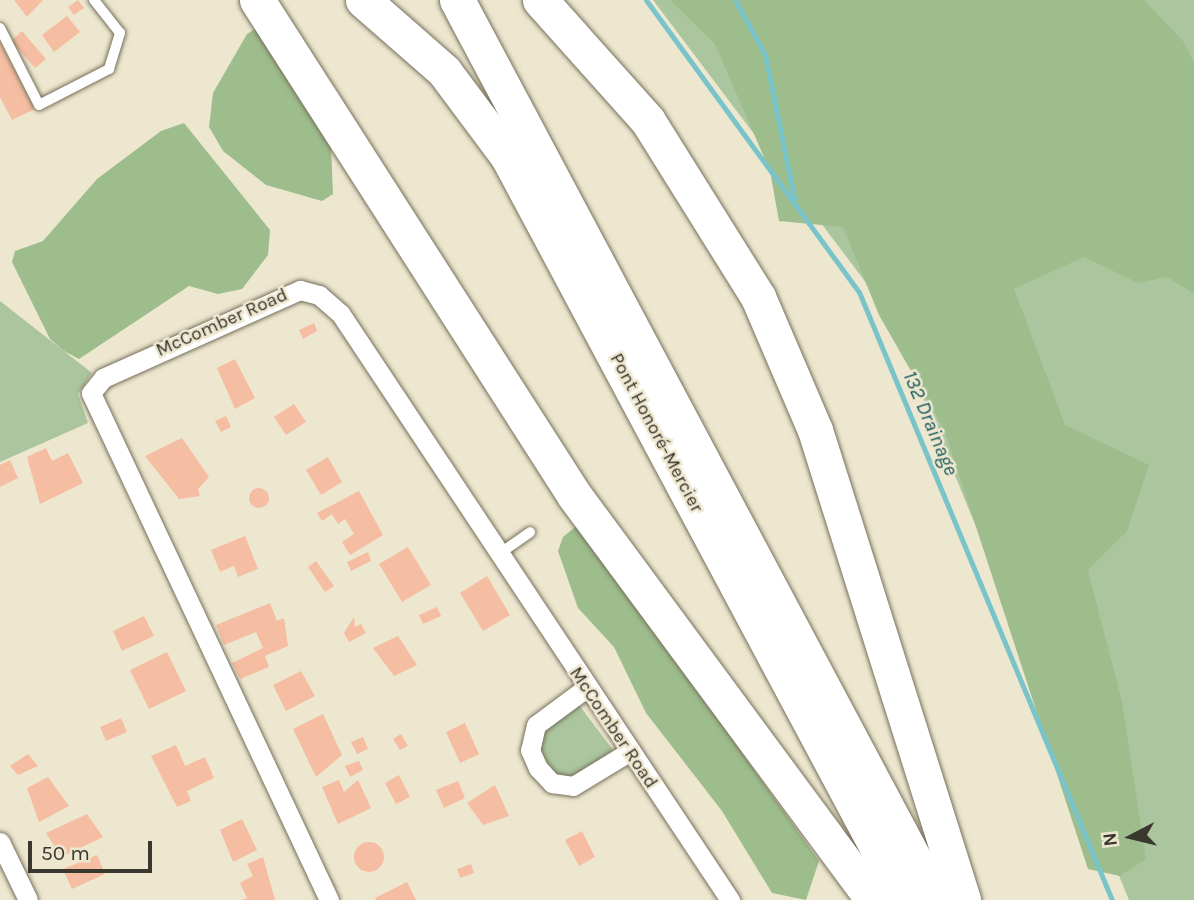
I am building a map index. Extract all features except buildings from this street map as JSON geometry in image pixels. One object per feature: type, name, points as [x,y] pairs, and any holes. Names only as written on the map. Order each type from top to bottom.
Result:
[{"type":"highway","points":[[257,0],[573,495],[873,900]]},
{"type":"highway","name":"Pont Honoré-Mercier","points":[[363,0],[444,72],[521,150],[936,900]]},
{"type":"highway","name":"Pont Honoré-Mercier","points":[[457,0],[521,150],[905,900]]},
{"type":"highway","points":[[540,0],[648,121],[758,297],[815,430],[963,900]]},
{"type":"street","name":"McComber Road","points":[[329,900],[96,412],[93,386],[284,293],[319,295],[340,313],[586,688],[730,900]]},
{"type":"street","points":[[586,688],[536,725],[530,750],[538,768],[552,783],[573,786],[629,752]]},
{"type":"street","points":[[0,842],[28,900]]},
{"type":"lane","points":[[0,28],[39,105],[109,69],[120,33],[94,0]]},
{"type":"lane","points":[[498,555],[530,532]]},
{"type":"green space","points":[[653,0],[1194,0],[1194,900],[1129,900],[888,312]]},
{"type":"green space","points":[[670,0],[1144,0],[1183,41],[1194,63],[1194,294],[1167,277],[1138,283],[1084,257],[1014,289],[1065,425],[1149,465],[1127,531],[1088,570],[1122,702],[1146,859],[1120,876],[1088,869],[944,429],[879,315],[843,227],[779,221],[770,171],[715,44]]},
{"type":"green space","points":[[257,28],[331,146],[333,194],[322,201],[266,185],[223,151],[209,127],[213,93],[247,34]]},
{"type":"green space","points":[[184,123],[270,230],[268,255],[242,289],[218,294],[189,286],[79,359],[50,339],[12,262],[15,251],[43,241],[97,179],[161,131]]},
{"type":"green space","points":[[0,301],[92,373],[78,394],[88,423],[0,462]]},
{"type":"green space","points":[[579,524],[819,861],[806,900],[772,893],[722,811],[646,713],[614,647],[578,608],[558,551],[563,537]]},
{"type":"green space","points":[[579,705],[613,750],[579,776],[556,776],[537,748],[541,729]]},
{"type":"waterway","name":"132 Drainage","points":[[646,0],[859,292],[1112,900]]},
{"type":"waterway","points":[[735,0],[765,55],[794,198]]}]
